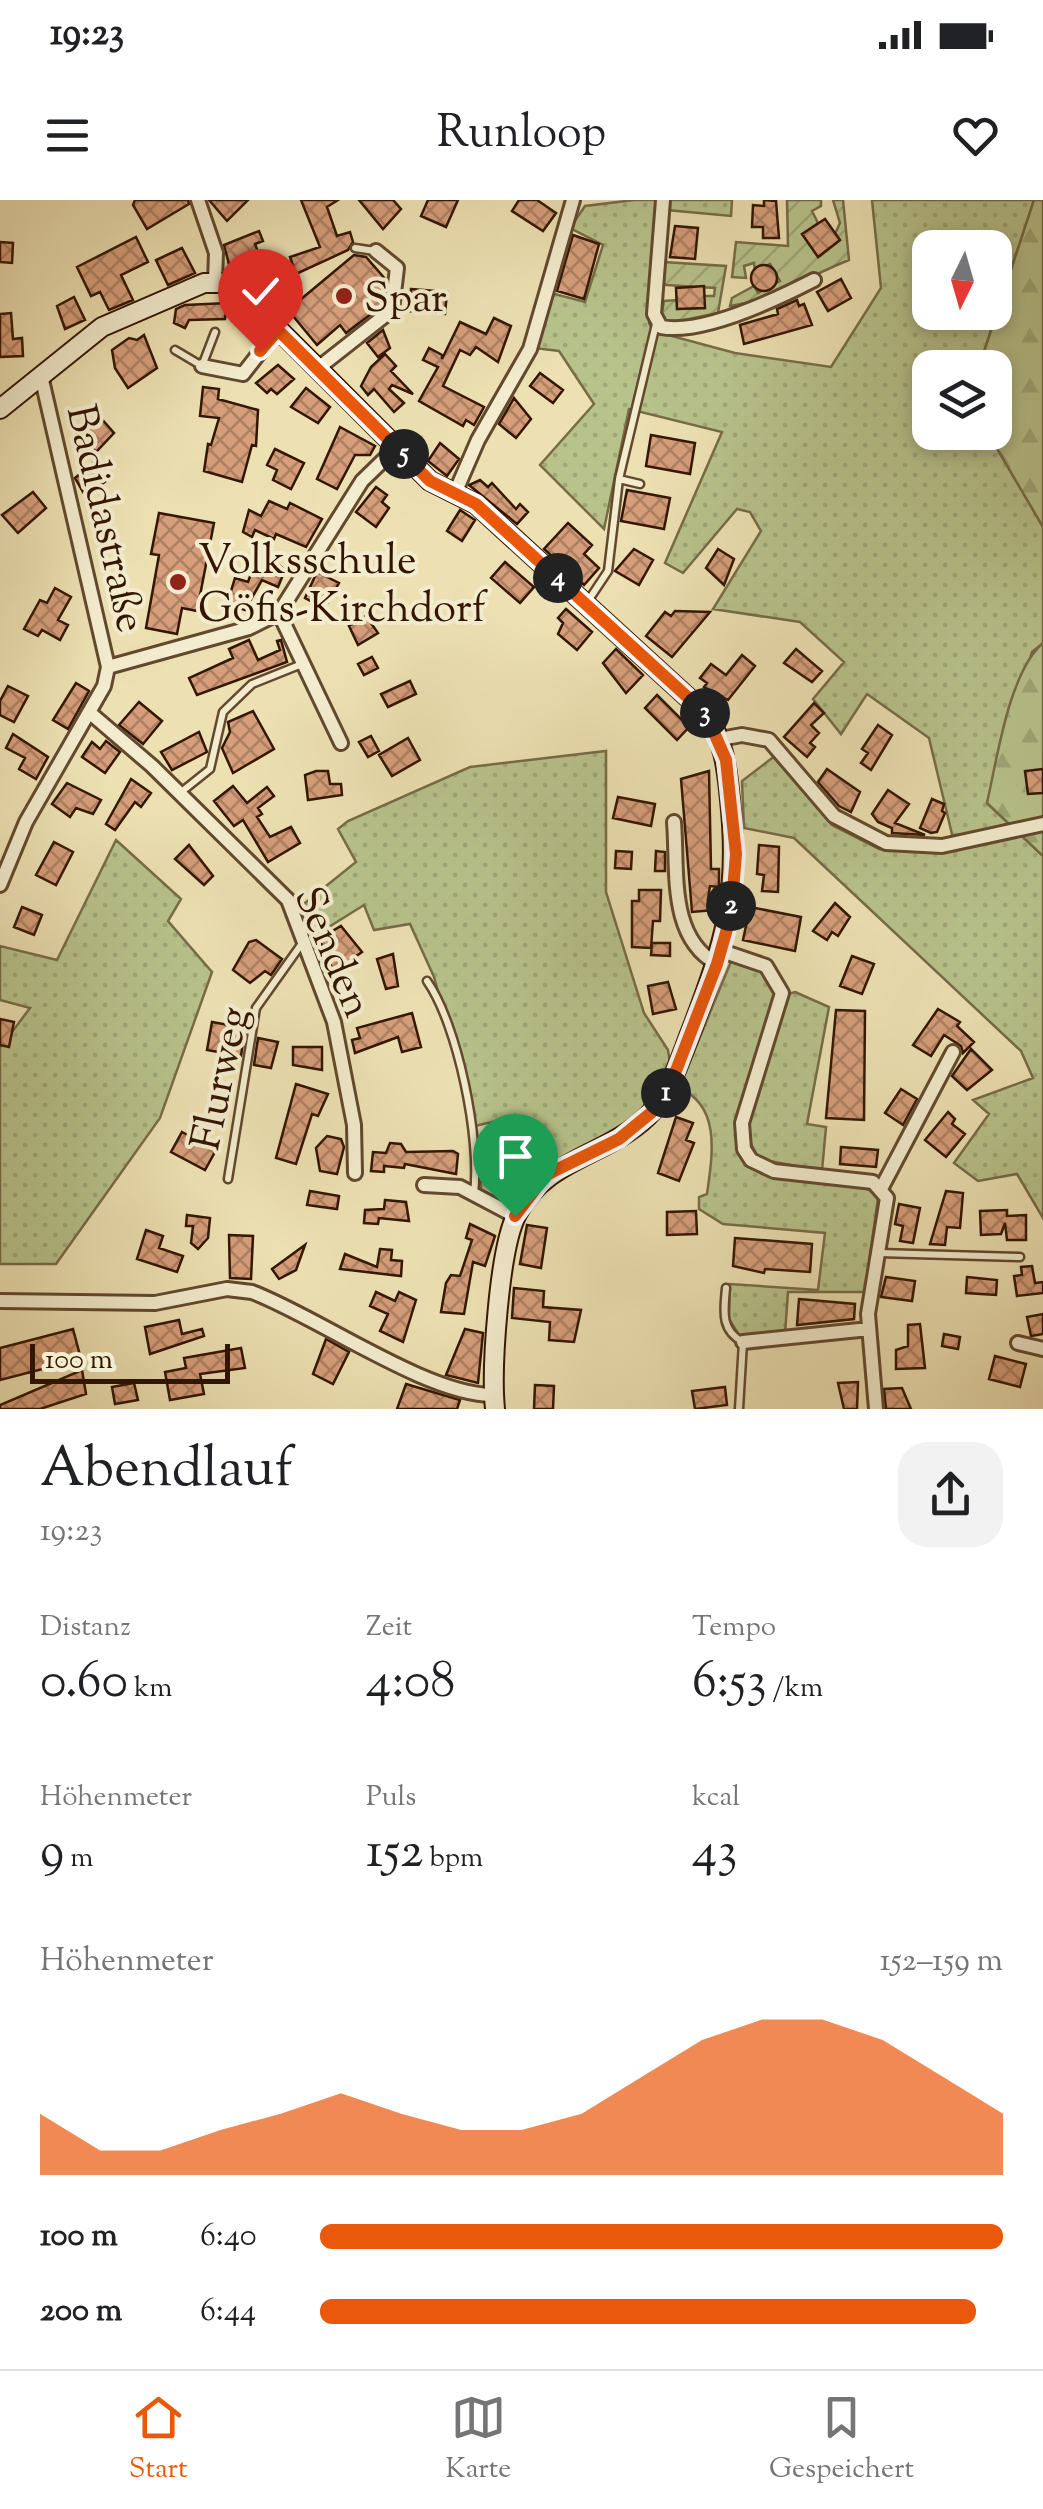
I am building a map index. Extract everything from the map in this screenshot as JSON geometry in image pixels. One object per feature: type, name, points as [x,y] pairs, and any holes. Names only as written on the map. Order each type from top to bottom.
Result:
[{"type":"main road","points":[[0,409],[42,380],[102,327],[185,290],[215,282],[232,286],[430,481],[476,504],[706,714],[720,738],[736,854],[731,915],[719,957],[669,1089],[652,1112],[619,1139],[546,1175],[515,1216],[505,1253],[494,1402]]},
{"type":"street","points":[[455,493],[478,440],[530,350],[573,200]]},
{"type":"street","points":[[663,200],[656,323],[668,329],[711,320],[767,304],[814,280]]},
{"type":"street","points":[[199,201],[216,253],[215,282]]},
{"type":"street","points":[[317,369],[392,310],[397,268],[376,252]]},
{"type":"street","points":[[202,366],[243,374],[278,330]]},
{"type":"street","name":"Badidastraße","points":[[0,885],[26,822],[104,686],[108,667],[42,380]]},
{"type":"street","points":[[108,667],[249,628],[278,613],[362,482],[397,447]]},
{"type":"street","points":[[278,613],[341,744]]},
{"type":"street","name":"Senden","points":[[89,712],[288,900],[342,1056],[354,1124],[355,1174]]},
{"type":"street","points":[[720,738],[742,734],[769,740],[834,816],[886,843],[942,846],[1043,824]]},
{"type":"street","points":[[674,822],[684,932],[719,957],[766,966],[782,993],[742,1124],[744,1150],[750,1160],[774,1171],[874,1182],[882,1187],[887,1198],[869,1330],[876,1409]]},
{"type":"street","points":[[882,1187],[954,1052]]},
{"type":"street","points":[[424,1185],[460,1187],[515,1216]]},
{"type":"street","points":[[0,1300],[155,1303],[228,1290],[252,1292],[405,1367],[494,1402]]},
{"type":"street","points":[[743,1342],[869,1330]]},
{"type":"street","points":[[1018,1343],[1043,1349]]},
{"type":"lane","points":[[355,248],[376,252]]},
{"type":"lane","points":[[586,604],[608,571],[619,478],[656,323]]},
{"type":"lane","points":[[175,350],[202,366],[215,332]]},
{"type":"lane","points":[[619,478],[640,484]]},
{"type":"lane","points":[[179,794],[210,768],[223,712],[252,684],[302,664]]},
{"type":"lane","name":"Flurweg","points":[[228,1179],[256,1008],[304,941]]},
{"type":"lane","points":[[427,981],[436,993],[455,1050],[478,1166],[474,1194]]},
{"type":"lane","points":[[878,1253],[1020,1258]]},
{"type":"lane","points":[[726,1288],[725,1323],[729,1332],[743,1342],[739,1409]]},
{"type":"green space","points":[[660,200],[649,323],[653,331],[735,353],[831,367],[881,288],[872,200],[1034,200],[1012,267],[1012,230],[912,230],[912,330],[991,330],[985,350],[912,350],[912,450],[998,450],[1043,527],[1043,643],[1032,652],[987,803],[1043,856],[1043,1218],[1017,1174],[978,1181],[954,1163],[989,1114],[973,1100],[1033,1078],[1021,1051],[794,838],[744,828],[742,781],[780,752],[832,825],[879,849],[956,851],[929,738],[867,694],[841,734],[813,699],[844,662],[800,622],[713,609],[761,531],[750,512],[737,509],[683,573],[665,563],[722,432],[629,409],[604,529],[540,465],[594,404],[559,351],[534,348],[551,293],[585,302],[603,245],[570,228],[585,206]]},
{"type":"green space","points":[[668,200],[732,200],[731,216],[667,210]]},
{"type":"green space","points":[[787,200],[821,200],[821,206],[812,211],[818,223],[803,234],[819,257],[839,241],[835,234],[840,223],[833,200],[843,200],[849,260],[776,293],[730,306],[732,298],[754,286],[758,293],[780,281],[770,264],[755,272],[754,263],[744,266],[746,278],[732,277],[736,242],[788,246]]},
{"type":"green space","points":[[1034,200],[1043,200],[1043,527],[998,450],[1012,450],[1012,350],[985,350],[991,330],[1012,330],[1012,267]]},
{"type":"green space","points":[[663,262],[726,266],[718,313],[670,323],[661,318],[664,301],[677,300],[678,309],[704,308],[704,296],[714,296],[715,288],[666,285],[662,282]]},
{"type":"green space","points":[[1043,643],[1043,856],[987,803],[1013,695],[1031,656]]},
{"type":"green space","points":[[606,751],[606,892],[644,1013],[668,1050],[671,1069],[646,1109],[512,1207],[481,1192],[481,1172],[484,1169],[507,1177],[536,1134],[509,1118],[475,1126],[434,977],[410,924],[374,930],[364,905],[308,940],[300,907],[356,862],[338,829],[348,821],[470,767]]},
{"type":"green space","points":[[116,840],[181,899],[168,921],[212,972],[160,1118],[56,1264],[0,1264],[0,1048],[30,1008],[0,1000],[0,946],[57,960]]},
{"type":"green space","points":[[732,959],[761,968],[777,999],[736,1126],[744,1162],[777,1176],[854,1185],[878,1198],[865,1292],[788,1292],[785,1334],[739,1335],[729,1319],[730,1284],[818,1290],[825,1233],[723,1224],[699,1209],[699,1197],[707,1194],[711,1134],[702,1107],[679,1088]]},
{"type":"green space","points":[[795,992],[829,1007],[807,1124],[826,1127],[822,1171],[759,1159],[747,1136],[748,1118],[788,994]]},
{"type":"building","points":[[135,200],[188,200],[189,204],[147,229],[133,205]]},
{"type":"building","points":[[209,200],[248,200],[227,221]]},
{"type":"building","points":[[301,200],[338,200],[327,207],[337,236],[350,232],[353,242],[348,250],[296,274],[290,257],[320,247]]},
{"type":"building","points":[[359,200],[393,200],[401,209],[383,229]]},
{"type":"building","points":[[428,200],[458,200],[446,227],[421,216]]},
{"type":"building","points":[[519,200],[537,200],[556,213],[543,231],[512,211]]},
{"type":"building","points":[[764,200],[776,201],[779,238],[763,238],[763,227],[752,227],[753,205],[764,206]]},
{"type":"building","points":[[825,219],[840,240],[818,257],[802,234]]},
{"type":"building","points":[[675,226],[698,228],[695,259],[670,257]]},
{"type":"building","points":[[259,231],[263,241],[255,244],[261,260],[231,272],[224,245]]},
{"type":"building","points":[[573,235],[599,244],[584,299],[557,291]]},
{"type":"building","points":[[136,237],[148,262],[121,275],[133,300],[109,310],[100,292],[91,296],[77,267]]},
{"type":"building","points":[[0,242],[13,243],[12,263],[0,262]]},
{"type":"building","points":[[182,248],[195,273],[168,285],[156,260]]},
{"type":"building","name":"Spar","points":[[354,255],[366,257],[386,280],[380,293],[383,305],[346,333],[340,325],[317,345],[288,310]]},
{"type":"building","points":[[764,265],[773,269],[777,278],[773,287],[764,291],[755,287],[751,278],[755,269]]},
{"type":"building","points":[[841,279],[851,298],[828,311],[817,292]]},
{"type":"building","points":[[704,286],[705,308],[677,309],[676,288]]},
{"type":"building","points":[[411,289],[447,292],[445,314],[409,311]]},
{"type":"building","points":[[74,297],[85,320],[65,329],[57,306]]},
{"type":"building","points":[[797,300],[799,306],[804,304],[812,325],[744,344],[740,325],[778,314],[777,309]]},
{"type":"building","points":[[227,303],[225,319],[189,320],[185,328],[174,323],[176,309],[185,305]]},
{"type":"building","points":[[11,313],[13,339],[22,338],[23,356],[0,357],[0,314]]},
{"type":"building","points":[[494,318],[511,326],[498,362],[476,347],[470,355],[460,350],[443,386],[484,407],[474,425],[466,420],[463,426],[419,401],[438,367],[423,360],[429,348],[442,355],[442,359],[460,322],[486,334]]},
{"type":"building","points":[[383,330],[390,348],[378,357],[367,343]]},
{"type":"building","points":[[144,335],[157,368],[128,388],[115,368],[112,350],[129,338],[137,340]]},
{"type":"building","points":[[385,354],[396,366],[391,371],[413,394],[392,385],[389,389],[404,403],[394,412],[374,389],[368,395],[361,386],[371,367]]},
{"type":"building","points":[[278,365],[294,379],[277,394],[271,389],[267,393],[256,383]]},
{"type":"building","points":[[540,373],[563,390],[553,403],[530,386]]},
{"type":"building","points":[[203,387],[219,389],[218,399],[258,410],[256,446],[252,445],[242,482],[204,471],[208,444],[211,445],[219,418],[200,416]]},
{"type":"building","points":[[306,388],[330,407],[318,423],[291,407]]},
{"type":"building","points":[[514,398],[531,419],[516,438],[499,424]]},
{"type":"building","points":[[100,417],[114,433],[96,452],[80,432]]},
{"type":"building","points":[[340,427],[375,446],[370,455],[355,455],[337,489],[317,479]]},
{"type":"building","points":[[651,435],[695,443],[690,474],[646,466]]},
{"type":"building","points":[[440,443],[459,459],[447,476],[428,461]]},
{"type":"building","points":[[275,449],[304,463],[291,489],[273,480],[277,470],[267,465]]},
{"type":"building","points":[[93,463],[107,480],[86,497],[75,478]]},
{"type":"building","points":[[480,480],[488,487],[492,483],[516,509],[520,504],[528,512],[517,524],[469,485]]},
{"type":"building","points":[[376,487],[387,495],[382,502],[389,508],[376,527],[356,512]]},
{"type":"building","points":[[627,490],[670,498],[664,529],[621,521]]},
{"type":"building","points":[[33,492],[46,508],[18,533],[2,515]]},
{"type":"building","points":[[269,501],[287,509],[290,503],[322,519],[306,547],[276,534],[274,539],[255,530],[252,537],[243,532],[249,510],[261,516]]},
{"type":"building","points":[[460,510],[475,520],[462,541],[447,531]]},
{"type":"building","name":"Volksschule Göfis-Kirchdorf","points":[[159,513],[214,523],[197,611],[182,608],[177,634],[146,628],[159,555],[151,554]]},
{"type":"building","points":[[568,523],[592,545],[584,554],[599,568],[584,585],[544,549]]},
{"type":"building","points":[[634,549],[653,560],[639,585],[615,571]]},
{"type":"building","points":[[718,549],[734,559],[724,585],[706,568]]},
{"type":"building","points":[[273,560],[285,570],[278,587],[262,580],[245,610],[227,604],[235,578],[248,582],[252,571],[263,576]]},
{"type":"building","points":[[505,562],[534,587],[520,603],[491,578]]},
{"type":"building","points":[[317,572],[339,583],[328,602],[324,599],[320,606],[305,598]]},
{"type":"building","points":[[55,588],[71,597],[58,620],[68,625],[60,640],[42,630],[38,636],[24,629],[40,600],[47,603]]},
{"type":"building","points":[[566,609],[592,632],[577,650],[558,634],[563,623],[558,618]]},
{"type":"building","points":[[675,611],[710,612],[672,657],[646,636],[665,612],[671,616]]},
{"type":"building","points":[[366,616],[378,633],[358,645],[349,626]]},
{"type":"building","points":[[249,640],[258,660],[280,650],[277,641],[281,640],[287,662],[197,695],[189,678],[233,658],[229,649]]},
{"type":"building","points":[[616,649],[643,675],[626,693],[603,663]]},
{"type":"building","points":[[796,649],[822,671],[812,682],[784,663]]},
{"type":"building","points":[[742,655],[755,666],[728,700],[704,687],[707,683],[700,678],[711,664],[726,675]]},
{"type":"building","points":[[372,657],[378,668],[364,675],[358,664]]},
{"type":"building","points":[[410,681],[416,694],[388,707],[381,694]]},
{"type":"building","points":[[76,683],[89,691],[68,729],[53,720]]},
{"type":"building","points":[[8,686],[28,696],[14,722],[0,715],[0,701]]},
{"type":"building","points":[[657,695],[689,727],[677,740],[645,708]]},
{"type":"building","points":[[139,702],[162,721],[143,744],[119,725]]},
{"type":"building","points":[[814,703],[824,713],[811,725],[819,733],[810,743],[815,747],[807,757],[784,737]]},
{"type":"building","points":[[253,711],[274,749],[233,773],[222,748],[230,732],[228,722]]},
{"type":"building","points":[[878,725],[892,735],[871,770],[861,763],[868,753],[862,749]]},
{"type":"building","points":[[199,732],[207,752],[172,770],[161,752]]},
{"type":"building","points":[[13,734],[48,757],[36,779],[19,769],[25,758],[6,748]]},
{"type":"building","points":[[371,736],[379,751],[368,757],[359,742]]},
{"type":"building","points":[[408,738],[420,760],[392,776],[379,755]]},
{"type":"building","points":[[106,741],[120,752],[105,773],[82,757],[92,742],[100,749]]},
{"type":"building","points":[[827,769],[860,792],[851,812],[839,806],[818,782]]},
{"type":"building","points":[[1043,769],[1043,793],[1028,794],[1025,771]]},
{"type":"building","points":[[328,771],[330,784],[341,784],[342,795],[308,800],[305,775]]},
{"type":"building","points":[[709,771],[711,869],[719,869],[719,887],[710,886],[708,899],[713,900],[714,910],[692,912],[681,779]]},
{"type":"building","points":[[131,779],[151,793],[141,807],[135,802],[115,830],[106,824]]},
{"type":"building","points":[[67,783],[101,800],[93,814],[76,808],[70,817],[52,804]]},
{"type":"building","points":[[233,786],[247,803],[267,787],[274,796],[258,808],[262,814],[257,817],[270,837],[291,827],[300,843],[268,862],[243,820],[234,826],[214,801]]},
{"type":"building","points":[[888,790],[909,804],[895,823],[925,835],[892,833],[892,828],[878,822],[872,814]]},
{"type":"building","points":[[618,797],[655,804],[651,826],[613,818]]},
{"type":"building","points":[[932,799],[944,804],[945,813],[937,832],[931,833],[920,828]]},
{"type":"building","points":[[54,842],[73,852],[56,885],[36,875]]},
{"type":"building","points":[[189,845],[213,876],[204,885],[175,859]]},
{"type":"building","points":[[759,845],[779,847],[778,892],[762,891],[764,875],[757,874]]},
{"type":"building","points":[[616,851],[632,852],[631,869],[615,868]]},
{"type":"building","points":[[656,851],[665,852],[665,871],[655,871]]},
{"type":"building","points":[[639,890],[661,890],[660,921],[653,921],[651,948],[632,947],[632,901],[639,901]]},
{"type":"building","points":[[835,903],[850,917],[838,936],[832,932],[827,940],[813,931]]},
{"type":"building","points":[[22,907],[42,915],[34,935],[14,927]]},
{"type":"building","points":[[750,907],[801,917],[795,951],[743,940]]},
{"type":"building","points":[[341,926],[362,952],[334,972],[319,939]]},
{"type":"building","points":[[256,940],[282,959],[271,975],[265,971],[250,983],[233,970],[249,942]]},
{"type":"building","points":[[652,943],[670,943],[670,956],[651,955]]},
{"type":"building","points":[[393,954],[398,986],[386,989],[377,959]]},
{"type":"building","points":[[852,956],[874,964],[862,994],[840,986]]},
{"type":"building","points":[[668,982],[676,1009],[653,1014],[648,986]]},
{"type":"building","points":[[938,1009],[960,1022],[957,1026],[974,1042],[963,1053],[961,1046],[944,1035],[931,1056],[913,1045]]},
{"type":"building","points":[[836,1010],[865,1011],[864,1120],[826,1118]]},
{"type":"building","points":[[412,1013],[421,1047],[402,1052],[398,1037],[355,1053],[352,1040],[360,1038],[357,1028]]},
{"type":"building","points":[[0,1019],[14,1022],[9,1047],[0,1045]]},
{"type":"building","points":[[212,1022],[240,1027],[238,1035],[244,1036],[241,1056],[207,1050]]},
{"type":"building","points":[[258,1038],[278,1042],[271,1068],[254,1065]]},
{"type":"building","points":[[293,1047],[322,1047],[322,1070],[293,1065]]},
{"type":"building","points":[[971,1049],[992,1070],[967,1090],[952,1076]]},
{"type":"building","points":[[296,1084],[328,1094],[318,1116],[312,1114],[296,1164],[276,1158]]},
{"type":"building","points":[[901,1089],[917,1099],[903,1125],[885,1113]]},
{"type":"building","points":[[948,1112],[955,1119],[952,1124],[965,1134],[946,1157],[925,1140]]},
{"type":"building","points":[[676,1117],[693,1123],[686,1140],[694,1143],[679,1181],[658,1173]]},
{"type":"building","points":[[489,1131],[516,1139],[509,1163],[494,1159],[496,1152],[484,1148]]},
{"type":"building","points":[[182,1132],[216,1150],[205,1170],[171,1152]]},
{"type":"building","points":[[327,1136],[341,1139],[344,1147],[337,1174],[320,1171],[316,1148]]},
{"type":"building","points":[[390,1143],[401,1144],[406,1152],[453,1151],[458,1154],[456,1174],[405,1164],[404,1168],[384,1166],[384,1172],[371,1171],[373,1152],[386,1153]]},
{"type":"building","points":[[841,1147],[878,1150],[876,1167],[840,1164]]},
{"type":"building","points":[[310,1191],[339,1196],[337,1209],[307,1205]]},
{"type":"building","points":[[946,1191],[963,1193],[960,1228],[947,1227],[945,1245],[930,1244]]},
{"type":"building","points":[[385,1200],[406,1202],[409,1221],[379,1218],[378,1224],[364,1223],[365,1210],[384,1209]]},
{"type":"building","points":[[899,1204],[920,1208],[913,1243],[900,1241],[903,1226],[895,1224]]},
{"type":"building","points":[[1007,1210],[1007,1216],[1026,1215],[1026,1240],[1007,1240],[1005,1223],[1001,1234],[981,1235],[980,1211]]},
{"type":"building","points":[[696,1211],[697,1234],[667,1235],[667,1212]]},
{"type":"building","points":[[187,1215],[210,1218],[208,1238],[198,1249],[191,1243],[193,1226],[186,1226]]},
{"type":"building","points":[[470,1224],[495,1236],[485,1266],[473,1262],[464,1314],[441,1312],[446,1283],[451,1275],[460,1276],[472,1240],[466,1238]]},
{"type":"building","points":[[527,1225],[547,1228],[541,1268],[520,1264]]},
{"type":"building","points":[[146,1230],[163,1236],[159,1248],[183,1256],[177,1272],[137,1259]]},
{"type":"building","points":[[229,1235],[253,1236],[251,1279],[230,1278]]},
{"type":"building","points":[[735,1238],[812,1244],[810,1272],[765,1269],[764,1273],[733,1266]]},
{"type":"building","points":[[305,1245],[296,1270],[279,1279],[272,1269]]},
{"type":"building","points":[[380,1249],[392,1250],[391,1260],[402,1261],[401,1276],[340,1269],[345,1254],[377,1267]]},
{"type":"building","points":[[1032,1266],[1035,1283],[1043,1282],[1043,1293],[1017,1296],[1014,1276],[1022,1275],[1021,1267]]},
{"type":"building","points":[[886,1277],[915,1281],[912,1301],[881,1297]]},
{"type":"building","points":[[967,1277],[997,1280],[996,1295],[966,1293]]},
{"type":"building","points":[[514,1288],[544,1291],[543,1307],[581,1310],[574,1342],[549,1340],[550,1322],[512,1318]]},
{"type":"building","points":[[376,1292],[395,1301],[399,1292],[416,1300],[403,1342],[380,1331],[388,1314],[370,1306]]},
{"type":"building","points":[[799,1299],[855,1304],[854,1319],[797,1325]]},
{"type":"building","points":[[1043,1314],[1043,1334],[1031,1336],[1027,1317]]},
{"type":"building","points":[[179,1320],[182,1334],[202,1329],[204,1336],[150,1354],[145,1327]]},
{"type":"building","points":[[920,1324],[925,1368],[896,1369],[896,1350],[908,1346],[908,1325]]},
{"type":"building","points":[[73,1329],[81,1359],[0,1380],[0,1348]]},
{"type":"building","points":[[465,1329],[483,1333],[478,1383],[446,1375]]},
{"type":"building","points":[[944,1334],[960,1337],[958,1349],[942,1346]]},
{"type":"building","points":[[326,1339],[349,1352],[333,1384],[313,1374]]},
{"type":"building","points":[[241,1348],[245,1368],[200,1374],[204,1394],[170,1400],[165,1372],[186,1368],[184,1358]]},
{"type":"building","points":[[995,1356],[1026,1364],[1020,1387],[989,1379]]},
{"type":"building","points":[[82,1370],[86,1394],[40,1409],[0,1409],[0,1405]]},
{"type":"building","points":[[858,1382],[857,1409],[844,1409],[838,1383]]},
{"type":"building","points":[[134,1383],[138,1400],[115,1404],[112,1387]]},
{"type":"building","points":[[406,1384],[460,1400],[457,1409],[397,1409]]},
{"type":"building","points":[[535,1385],[554,1386],[553,1409],[534,1409]]},
{"type":"building","points":[[725,1387],[727,1405],[695,1409],[692,1391]]},
{"type":"building","points":[[902,1388],[911,1409],[886,1409],[884,1389]]},
{"type":"place","name":"Spar","points":[[344,296]]},
{"type":"place","name":"Volksschule Göfis-Kirchdorf","points":[[178,582]]},
{"type":"route","points":[[260,351],[278,330],[430,481],[476,504],[706,714],[720,738],[736,854],[731,915],[717,964],[669,1089],[652,1112],[619,1139],[546,1175],[515,1216]]}]
